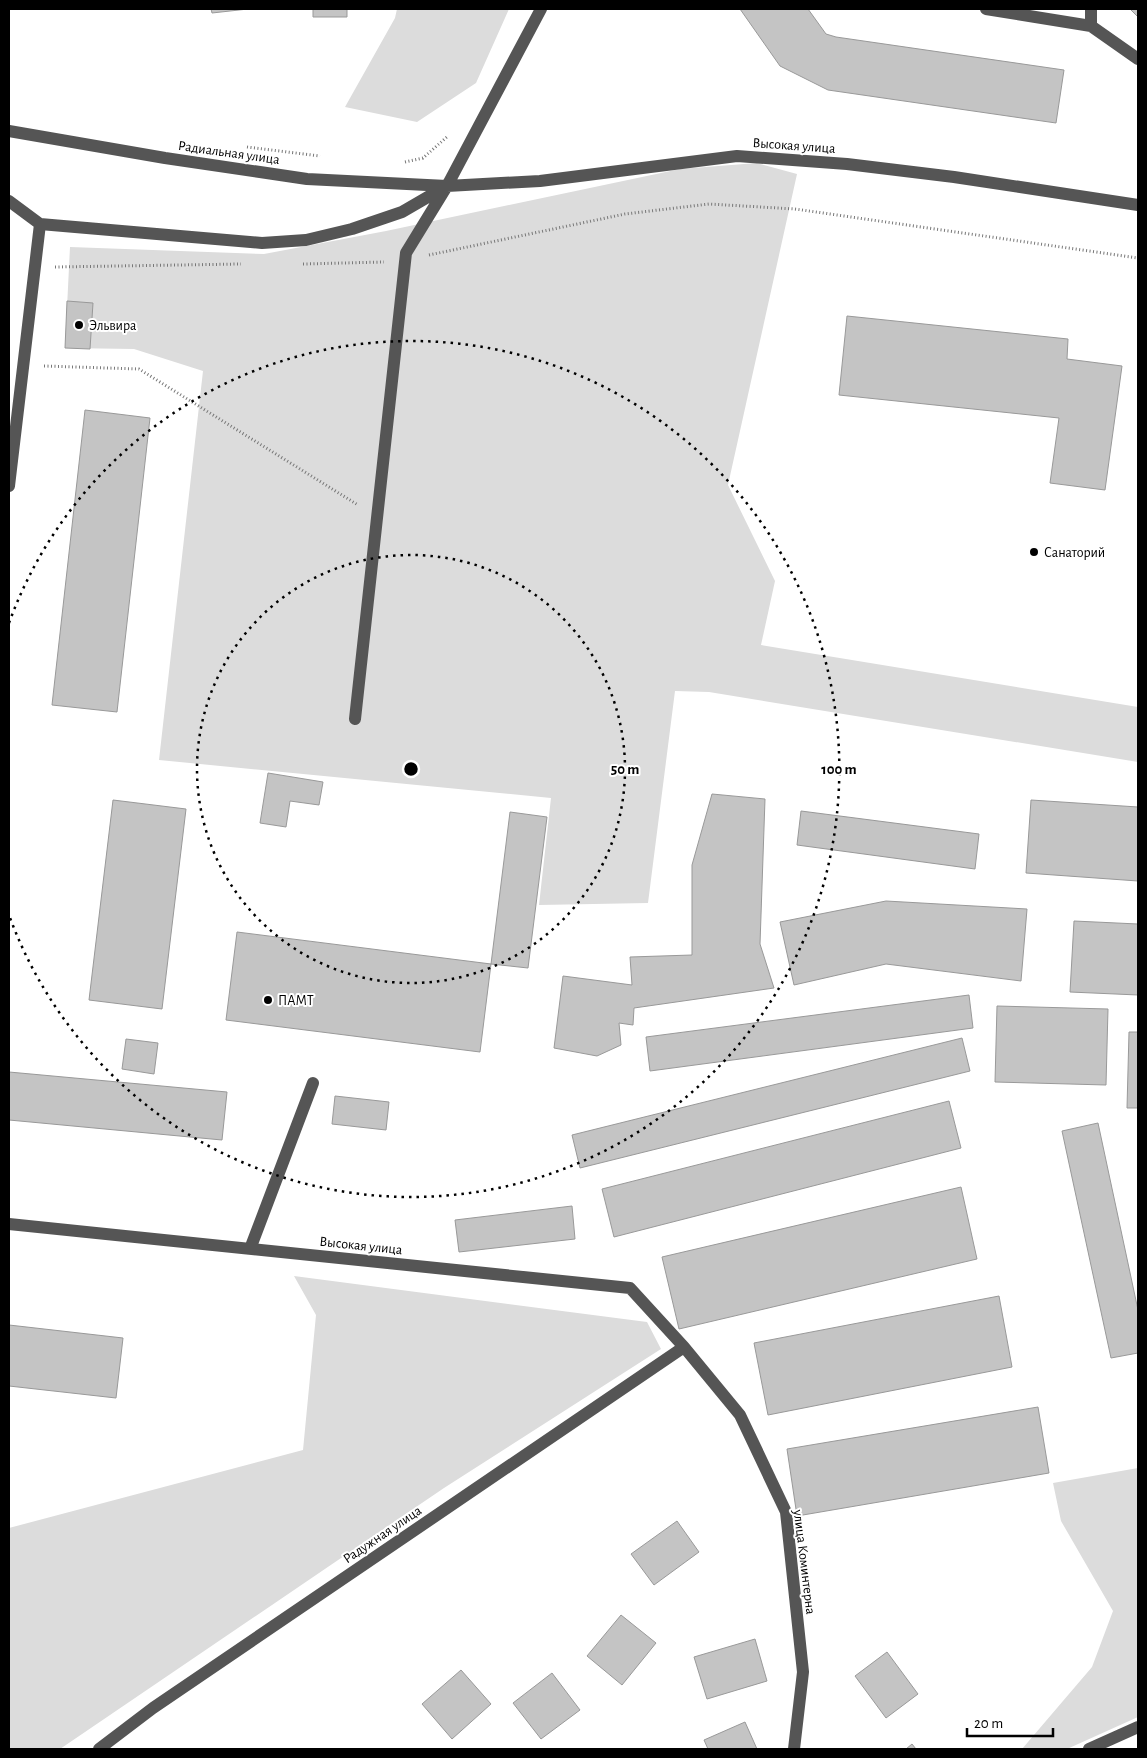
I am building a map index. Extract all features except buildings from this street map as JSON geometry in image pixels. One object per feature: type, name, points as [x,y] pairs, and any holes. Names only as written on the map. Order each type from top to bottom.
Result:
[{"type":"street","points":[[355,719],[406,254],[447,186],[541,9]]},
{"type":"street","points":[[986,9],[1091,26],[1138,59]]},
{"type":"street","points":[[1091,9],[1091,26]]},
{"type":"street","name":"Радиальная улица","points":[[9,131],[165,158],[307,179],[447,186]]},
{"type":"street","name":"Высокая улица","points":[[447,186],[540,181],[737,156],[847,164],[945,176],[1138,206]]},
{"type":"street","points":[[9,201],[40,224],[262,243],[306,240],[352,229],[402,212],[447,186]]},
{"type":"street","points":[[9,486],[40,224]]},
{"type":"street","points":[[250,1249],[313,1083]]},
{"type":"street","name":"Высокая улица","points":[[9,1224],[630,1288],[684,1347]]},
{"type":"street","name":"Радужная улица","points":[[99,1749],[153,1708],[684,1347]]},
{"type":"street","name":"улица Коминтерна","points":[[684,1347],[740,1416],[786,1512],[803,1672],[794,1749]]},
{"type":"street","points":[[1090,1749],[1138,1727]]},
{"type":"path","points":[[397,164],[422,158],[451,133]]},
{"type":"path","points":[[243,146],[321,156]]},
{"type":"path","points":[[301,264],[405,260],[625,214],[710,204],[795,210],[1138,258]]},
{"type":"path","points":[[34,267],[242,264]]},
{"type":"path","points":[[23,365],[139,368],[378,517]]},
{"type":"shaded area","points":[[397,9],[509,9],[476,83],[417,122],[345,107],[395,18]]},
{"type":"shaded area","points":[[757,163],[797,174],[728,485],[775,581],[761,645],[1138,707],[1138,762],[709,692],[675,691],[648,903],[539,905],[551,798],[159,760],[203,371],[134,349],[65,348],[70,247],[264,254],[386,231],[680,169]]},
{"type":"shaded area","points":[[294,1276],[647,1322],[661,1349],[444,1488],[60,1749],[9,1749],[9,1528],[303,1450],[316,1315]]},
{"type":"shaded area","points":[[1138,1468],[1138,1717],[1067,1749],[1022,1749],[1092,1667],[1113,1611],[1061,1521],[1053,1483]]},
{"type":"place","name":"Эльвира","points":[[79,325]]},
{"type":"place","name":"Санаторий","points":[[1034,552]]},
{"type":"place","name":"ПАМТ","points":[[268,1000]]}]
